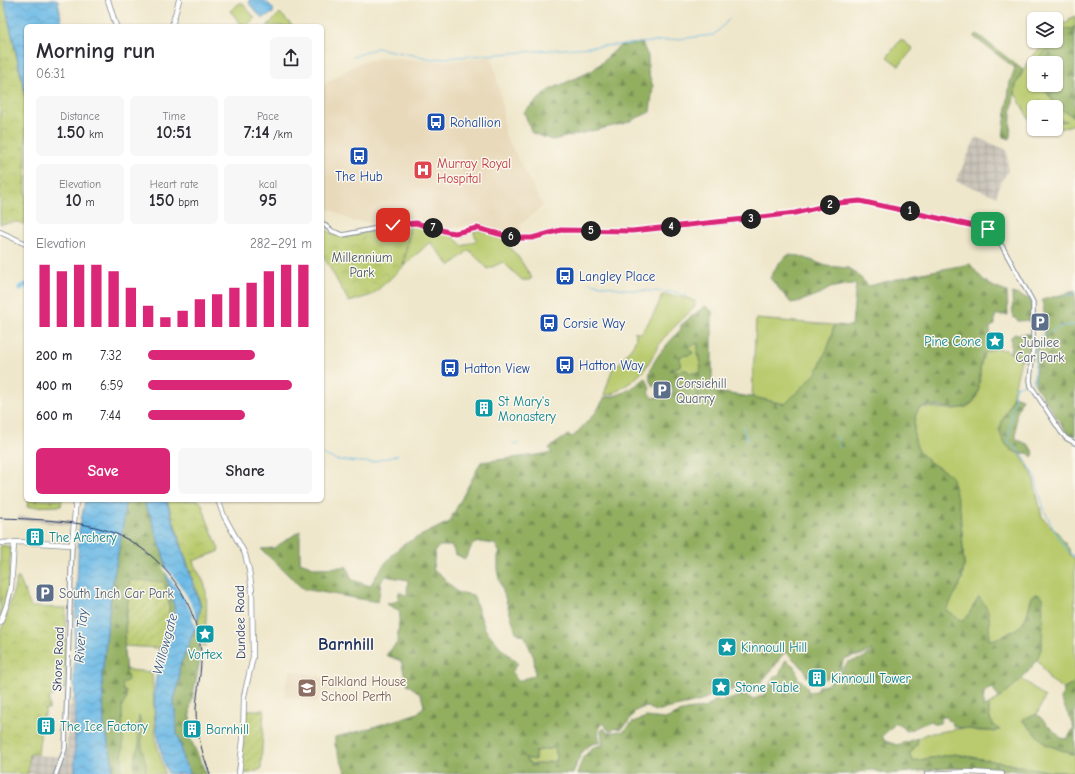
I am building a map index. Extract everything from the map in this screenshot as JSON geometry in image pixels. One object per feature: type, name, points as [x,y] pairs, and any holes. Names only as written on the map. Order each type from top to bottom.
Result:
[{"type":"main road","points":[[108,0],[115,24]]},
{"type":"main road","points":[[173,24],[179,0]]},
{"type":"main road","points":[[0,232],[24,243]]},
{"type":"main road","points":[[0,543],[14,544],[21,542],[72,545],[76,502]]},
{"type":"main road","name":"Dundee Road","points":[[219,502],[224,516],[245,554],[250,570],[251,584],[253,657],[244,696],[243,740],[238,774]]},
{"type":"main road","points":[[0,623],[11,588],[14,544]]},
{"type":"main road","points":[[927,774],[969,772],[1002,774]]},
{"type":"street","points":[[324,225],[332,231],[343,235],[388,226],[416,223],[448,232],[459,232],[477,228],[510,237],[532,238],[561,230],[619,232],[655,229],[795,213],[838,203],[860,201],[988,229],[993,232],[1003,247],[1033,302],[1031,386],[1061,432],[1066,438],[1075,443]]},
{"type":"street","name":"Shore Road","points":[[56,773],[65,749],[72,545]]},
{"type":"shaded area","name":"Murray Royal Hospital","points":[[382,57],[435,62],[492,57],[501,98],[505,134],[543,206],[521,224],[521,236],[483,226],[467,225],[447,230],[417,220],[379,223],[352,221],[330,209],[324,209],[324,85],[358,63]]},
{"type":"shaded area","points":[[976,137],[1007,150],[1008,171],[1001,182],[996,196],[956,181]]},
{"type":"shaded area","points":[[18,516],[71,521],[71,526],[18,520]]},
{"type":"shaded area","name":"Falkland House School Perth","points":[[291,670],[332,679],[328,693],[320,695],[317,703],[304,699],[285,697],[286,684]]},
{"type":"shaded area","points":[[71,699],[74,699],[76,774],[29,774],[30,755],[65,757]]},
{"type":"green space","points":[[0,0],[4,0],[24,92],[24,224],[17,222],[0,224]]},
{"type":"green space","points":[[241,2],[255,18],[248,24],[241,24],[230,11]]},
{"type":"green space","points":[[280,13],[291,24],[269,24]]},
{"type":"green space","points":[[1075,16],[1075,26],[1073,29],[1066,28],[1063,34],[1063,23],[1068,23],[1069,19]]},
{"type":"green space","points":[[1075,26],[1075,117],[1063,111],[1063,100],[1052,100],[1047,92],[1063,92],[1063,56],[1040,56],[1048,48],[1063,48],[1063,30],[1073,29]]},
{"type":"green space","points":[[977,34],[1023,70],[1016,85],[1011,114],[1010,139],[1003,137],[1010,82],[1015,68],[974,37]]},
{"type":"green space","points":[[901,39],[913,49],[899,66],[887,57]]},
{"type":"green space","points":[[642,43],[648,56],[648,72],[653,86],[650,112],[626,123],[552,140],[532,133],[524,112],[549,90],[592,71],[621,45]]},
{"type":"green space","points":[[1042,48],[1048,48],[1040,56],[1032,56]]},
{"type":"green space","points":[[1027,63],[1027,92],[1047,92],[1052,100],[1027,100],[1027,116],[1015,93],[1016,85]]},
{"type":"green space","points":[[1063,111],[1075,117],[1075,124],[1063,128],[1063,122],[1067,121],[1063,121]]},
{"type":"green space","points":[[416,223],[448,232],[463,246],[477,240],[473,231],[479,230],[502,238],[519,258],[532,278],[529,280],[522,280],[503,262],[488,269],[469,250],[450,266],[430,242],[404,266],[410,224]]},
{"type":"green space","name":"Millennium Park","points":[[410,226],[403,267],[372,295],[349,302],[324,258],[324,228],[332,234],[345,237],[390,228]]},
{"type":"green space","points":[[788,255],[800,256],[826,266],[848,268],[857,274],[869,286],[917,274],[970,264],[978,275],[986,282],[1007,292],[1008,315],[995,315],[995,325],[990,327],[990,335],[995,349],[986,353],[982,360],[979,387],[975,399],[970,404],[958,408],[925,406],[919,408],[914,429],[917,446],[920,452],[930,462],[951,475],[960,509],[964,565],[962,579],[946,610],[962,621],[967,617],[979,597],[986,608],[989,617],[989,640],[993,640],[1017,629],[1023,623],[1026,618],[1032,596],[1037,594],[1043,597],[1043,629],[1041,648],[1039,655],[1030,669],[1018,683],[1005,694],[999,698],[992,687],[984,692],[983,707],[989,705],[990,720],[994,726],[1000,730],[983,731],[954,727],[951,721],[947,720],[947,717],[942,717],[940,723],[936,724],[931,721],[907,731],[896,723],[882,736],[885,741],[897,745],[918,738],[917,744],[909,755],[913,761],[955,754],[1052,772],[1075,772],[1075,774],[1036,774],[1010,770],[952,768],[888,774],[872,770],[858,772],[855,774],[577,774],[583,757],[594,747],[603,745],[601,731],[604,728],[607,733],[621,732],[633,722],[646,717],[665,719],[686,710],[704,708],[715,701],[729,700],[745,694],[753,699],[757,698],[767,691],[774,677],[779,676],[786,660],[795,667],[798,679],[805,684],[808,692],[817,691],[819,686],[824,686],[832,681],[848,662],[861,659],[871,653],[871,650],[867,653],[845,659],[841,669],[838,672],[824,679],[821,675],[812,679],[806,676],[805,670],[786,652],[781,656],[775,666],[761,682],[753,686],[715,693],[701,701],[655,711],[648,707],[642,708],[635,711],[627,724],[621,729],[615,728],[611,731],[608,730],[604,723],[600,726],[599,731],[601,743],[590,745],[582,753],[573,774],[346,774],[335,745],[335,737],[357,732],[418,713],[424,706],[421,694],[407,684],[401,661],[386,655],[397,643],[400,611],[387,604],[398,601],[399,592],[407,596],[408,580],[385,576],[381,582],[378,602],[303,589],[261,549],[274,548],[300,531],[300,562],[316,568],[347,567],[352,580],[370,586],[382,567],[404,544],[449,522],[481,462],[552,453],[549,448],[568,435],[573,437],[596,412],[605,397],[611,397],[632,388],[646,378],[650,388],[648,393],[654,398],[673,393],[670,382],[664,382],[653,386],[650,379],[650,372],[658,356],[681,329],[681,325],[705,306],[712,311],[712,382],[715,392],[752,397],[785,404],[816,373],[829,345],[834,325],[852,326],[856,284],[830,288],[820,294],[791,303],[770,278],[778,264]],"holes":[[[698,343],[698,355],[701,367],[700,373],[689,373],[687,370],[670,370],[680,366],[680,356],[693,353],[688,347]],[[479,542],[495,544],[500,553],[498,556],[498,575],[516,632],[525,637],[534,658],[535,675],[518,681],[512,672],[518,663],[502,649],[485,629],[473,595],[457,592],[440,574],[433,570],[435,551],[439,546],[452,546],[455,554],[465,559],[473,544]],[[555,748],[557,761],[531,764],[525,758],[535,760],[535,751]]]},
{"type":"green space","points":[[1075,291],[1075,436],[1068,434],[1035,385],[1036,341],[1045,343],[1042,300]]},
{"type":"green space","points":[[1012,293],[1030,299],[1032,306],[1032,320],[1018,321],[1013,317]]},
{"type":"green space","points":[[662,295],[689,299],[696,302],[694,304],[695,307],[662,340],[645,369],[634,380],[613,394],[604,395],[613,367],[620,363],[635,342],[635,331],[640,334],[647,325],[658,306]]},
{"type":"green space","points":[[756,319],[834,325],[829,345],[816,373],[785,404],[752,397]]},
{"type":"green space","points":[[1015,334],[1032,334],[1030,358],[1028,363],[1010,352],[1011,337]]},
{"type":"green space","points":[[698,342],[698,355],[701,367],[700,373],[670,370],[680,366],[680,355],[688,355],[693,353],[688,347]]},
{"type":"green space","points":[[995,349],[1006,350],[1021,360],[1012,399],[999,430],[1010,449],[1020,454],[1032,473],[1042,517],[1058,533],[1069,549],[1070,555],[1075,559],[1075,683],[1064,689],[1049,679],[1037,659],[1041,649],[1032,596],[1023,623],[1012,631],[993,640],[989,640],[979,598],[967,617],[962,621],[946,610],[962,579],[964,565],[962,530],[928,460],[921,454],[917,447],[914,436],[914,424],[916,414],[922,407],[952,409],[970,405],[975,400],[978,393],[980,368],[984,355]]},
{"type":"green space","points":[[1013,396],[1022,399],[1016,415],[1016,439],[1029,445],[1034,454],[1032,457],[1028,453],[1017,453],[1012,451],[1000,434],[1002,422]]},
{"type":"green space","points":[[28,502],[62,502],[61,506],[27,507]]},
{"type":"green space","points":[[125,502],[145,502],[165,562],[167,580],[175,609],[173,630],[162,655],[158,652],[169,624],[169,600],[130,580],[124,643],[128,680],[122,684],[123,690],[126,692],[126,700],[122,706],[123,747],[121,774],[112,774],[112,760],[104,725],[102,676],[112,586],[123,526]]},
{"type":"green space","points":[[168,502],[200,502],[219,549],[218,552],[193,561],[205,586],[207,601],[206,646],[202,646],[198,622],[201,605]]},
{"type":"green space","points":[[0,545],[11,547],[7,604],[0,623]]},
{"type":"green space","points":[[17,578],[19,578],[31,607],[66,608],[65,688],[49,698],[49,709],[45,709],[45,715],[43,715],[38,754],[30,754],[28,774],[0,774],[0,633]]},
{"type":"green space","points":[[130,580],[164,582],[167,591],[169,616],[166,632],[159,648],[124,646]]},
{"type":"green space","points":[[195,628],[199,647],[199,665],[190,708],[191,740],[206,774],[190,774],[183,760],[177,733],[174,701],[179,680],[179,668]]},
{"type":"green space","points":[[117,669],[152,672],[156,741],[165,774],[118,774]]},
{"type":"green space","points":[[1021,678],[1045,697],[1037,714],[1022,720],[1045,744],[1075,755],[1075,772],[1052,772],[955,754],[913,761],[909,755],[917,744],[918,738],[926,734],[964,728],[978,731],[1000,730],[992,723],[990,719],[989,705],[1006,693]]},
{"type":"green space","points":[[1073,684],[1075,685],[1075,755],[1045,744],[1022,719],[1037,714],[1061,738],[1067,739],[1074,728],[1061,699],[1064,689]]},
{"type":"green space","points":[[246,710],[264,710],[261,769],[251,773],[240,773]]},
{"type":"green space","points":[[139,716],[146,774],[135,774],[134,762],[139,744],[137,733]]},
{"type":"green space","points":[[555,748],[557,761],[531,764],[524,758],[535,760],[535,751]]},
{"type":"water","points":[[4,0],[58,0],[62,24],[24,24],[24,87]]},
{"type":"water","points":[[249,0],[264,0],[273,8],[273,13],[262,18],[250,5]]},
{"type":"water","name":"River Tay","points":[[85,502],[125,502],[123,526],[112,586],[102,676],[104,725],[112,760],[112,774],[75,774],[74,677],[79,531]]},
{"type":"water","points":[[145,502],[167,502],[200,605],[200,612],[195,628],[179,668],[179,680],[174,701],[177,733],[183,760],[190,774],[168,774],[158,737],[155,710],[155,684],[159,665],[174,624],[175,613],[165,561],[150,514],[146,508]]},
{"type":"pier","points":[[163,565],[173,575],[187,596],[198,623],[196,629],[184,598],[164,570]]},
{"type":"waterway","points":[[353,57],[377,48],[433,59],[642,43],[713,35],[731,17]]},
{"type":"waterway","points":[[590,283],[630,290],[672,292]]},
{"type":"waterway","points":[[20,288],[24,286]]},
{"type":"waterway","points":[[674,292],[687,296]]},
{"type":"waterway","points":[[1062,297],[1075,293]]},
{"type":"waterway","points":[[1056,329],[1062,326],[1075,325]]},
{"type":"waterway","points":[[1045,334],[1055,330]]},
{"type":"waterway","points":[[1033,383],[1039,337],[1042,335]]},
{"type":"waterway","points":[[1026,384],[1016,386],[1014,393],[1015,402],[1011,413],[1008,441],[1023,456],[1034,474],[1045,512],[1058,537],[1069,552],[1075,557]]},
{"type":"waterway","points":[[743,427],[747,440]]},
{"type":"waterway","points":[[837,437],[840,448]]},
{"type":"waterway","points":[[513,444],[518,444]]},
{"type":"waterway","points":[[324,455],[336,460],[360,462],[372,462],[398,455]]},
{"type":"railway","points":[[0,518],[37,519],[88,525],[99,528],[119,535],[138,546],[155,559],[169,574],[191,611],[197,631],[201,659],[196,717],[200,742],[210,774]]},
{"type":"place","name":"Rohallion","points":[[436,122]]},
{"type":"place","name":"The Hub","points":[[359,156]]},
{"type":"place","name":"Murray Royal Hospital","points":[[423,170]]},
{"type":"place","name":"Langley Place","points":[[565,276]]},
{"type":"place","name":"Jubilee Car Park","points":[[1040,322]]},
{"type":"place","name":"Corsie Way","points":[[549,323]]},
{"type":"place","name":"Pine Cone","points":[[995,341]]},
{"type":"place","name":"Hatton Way","points":[[565,365]]},
{"type":"place","name":"Hatton View","points":[[450,368]]},
{"type":"place","name":"Corsiehill Quarry","points":[[662,390]]},
{"type":"place","name":"St Mary's Monastery","points":[[484,408]]},
{"type":"place","name":"The Archery","points":[[35,537]]},
{"type":"place","name":"South Inch Car Park","points":[[45,593]]},
{"type":"place","name":"Vortex","points":[[205,634]]},
{"type":"place","name":"Kinnoull Hill","points":[[727,647]]},
{"type":"place","name":"Kinnoull Tower","points":[[817,678]]},
{"type":"place","name":"Stone Table","points":[[721,687]]},
{"type":"place","name":"Falkland House School Perth","points":[[307,688]]},
{"type":"place","name":"The Ice Factory","points":[[46,726]]},
{"type":"place","name":"Barnhill","points":[[192,729]]},
{"type":"district","name":"Barnhill","points":[[346,644]]},
{"type":"route","points":[[393,225],[416,223],[455,233],[477,228],[510,237],[532,238],[561,230],[619,232],[735,220],[795,213],[838,203],[860,201],[988,229]]},
{"type":"water label","name":"Willowgate","points":[[165,644]]}]
